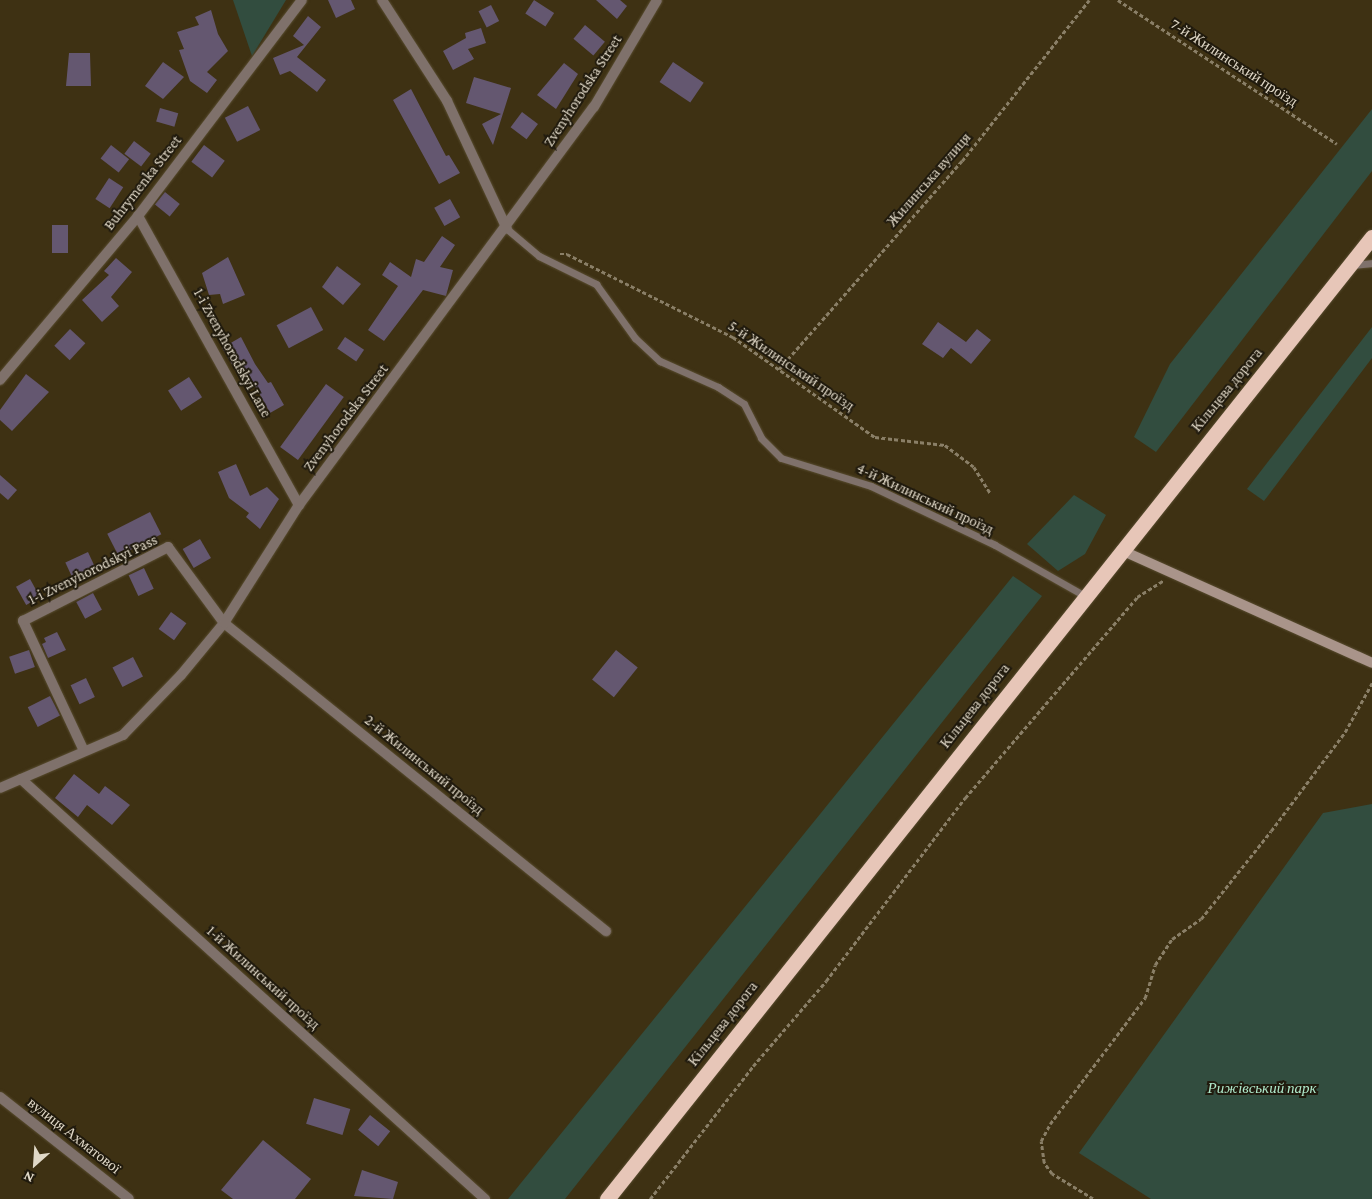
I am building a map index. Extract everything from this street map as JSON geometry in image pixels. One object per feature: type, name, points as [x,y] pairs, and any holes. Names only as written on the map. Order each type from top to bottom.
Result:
[{"type":"highway","name":"Кільцева дорога","points":[[607,1199],[1084,596],[1372,237]]},
{"type":"street","name":"Buhrymenka Street","points":[[0,380],[138,216],[302,0]]},
{"type":"street","points":[[382,0],[447,101],[507,229]]},
{"type":"street","name":"Zvenyhorodska Street","points":[[0,788],[123,735],[181,675],[224,622],[299,505],[507,229],[594,107],[657,0]]},
{"type":"street","name":"1-i Zvenyhorodskyi Lane","points":[[138,216],[299,505]]},
{"type":"street","name":"1-i Zvenyhorodskyi Pass","points":[[84,751],[23,621],[168,547],[224,622]]},
{"type":"street","points":[[1122,550],[1372,663]]},
{"type":"street","name":"2-й Жилинський проїзд","points":[[224,622],[606,932]]},
{"type":"street","name":"1-й Жилинський проїзд","points":[[21,779],[485,1199]]},
{"type":"street","name":"вулиця Ахматової","points":[[0,1098],[129,1199]]},
{"type":"lane","name":"4-й Жилинський проїзд","points":[[507,229],[539,256],[596,284],[635,338],[660,361],[718,387],[744,404],[761,438],[781,458],[871,486],[995,546],[1084,596]]},
{"type":"lane","points":[[1350,265],[1372,262]]},
{"type":"path","name":"Жилинська вулиця","points":[[779,369],[962,161],[1089,0]]},
{"type":"path","name":"7-й Жилинський проїзд","points":[[1118,0],[1337,144]]},
{"type":"path","name":"5-й Жилинський проїзд","points":[[539,256],[567,254],[733,337],[876,437],[945,445],[974,466],[991,494]]},
{"type":"path","points":[[650,1199],[753,1066],[826,981],[965,798],[1136,596],[1157,587],[1172,573]]},
{"type":"path","points":[[1093,1199],[1052,1174],[1044,1163],[1041,1141],[1050,1124],[1145,998],[1155,965],[1172,939],[1201,919],[1272,831],[1345,732],[1372,683]]},
{"type":"green space","points":[[233,0],[286,0],[252,56]]},
{"type":"green space","points":[[1372,109],[1372,171],[1156,452],[1134,437],[1170,364]]},
{"type":"green space","points":[[1372,327],[1372,358],[1264,501],[1247,489]]},
{"type":"green space","points":[[1074,495],[1106,515],[1085,554],[1058,571],[1027,544]]},
{"type":"green space","points":[[1013,576],[1042,596],[565,1199],[508,1199]]},
{"type":"green space","name":"Рижівський парк","points":[[1372,804],[1372,1199],[1151,1199],[1079,1153],[1323,813]]},
{"type":"building","points":[[328,0],[351,0],[355,9],[336,18]]},
{"type":"building","points":[[534,0],[554,13],[545,26],[525,13]]},
{"type":"building","points":[[596,0],[620,0],[627,6],[617,19]]},
{"type":"building","points":[[491,5],[499,21],[487,27],[479,11]]},
{"type":"building","points":[[211,10],[218,34],[228,51],[207,72],[217,80],[207,93],[190,81],[179,50],[184,49],[177,32],[199,25],[195,17]]},
{"type":"building","points":[[308,16],[321,27],[297,57],[326,80],[317,92],[290,71],[280,75],[273,58],[304,45],[293,36]]},
{"type":"building","points":[[585,25],[605,42],[593,56],[573,39]]},
{"type":"building","points":[[481,28],[486,43],[468,49],[474,59],[453,70],[443,51],[466,38],[465,33]]},
{"type":"building","points":[[69,53],[90,53],[91,86],[66,86]]},
{"type":"building","points":[[163,62],[184,77],[163,99],[145,86]]},
{"type":"building","points":[[673,62],[704,83],[690,103],[660,82]]},
{"type":"building","points":[[564,63],[578,74],[556,109],[537,95]]},
{"type":"building","points":[[474,77],[511,88],[493,145],[482,124],[501,114],[466,103]]},
{"type":"building","points":[[411,89],[446,156],[449,155],[460,173],[439,184],[393,100]]},
{"type":"building","points":[[248,106],[260,130],[237,142],[225,118]]},
{"type":"building","points":[[160,108],[178,113],[174,127],[156,121]]},
{"type":"building","points":[[522,112],[538,124],[527,139],[511,127]]},
{"type":"building","points":[[134,141],[151,154],[141,166],[124,154]]},
{"type":"building","points":[[111,145],[129,159],[119,173],[101,158]]},
{"type":"building","points":[[204,145],[225,161],[212,177],[191,162]]},
{"type":"building","points":[[109,178],[123,187],[110,208],[95,199]]},
{"type":"building","points":[[165,192],[180,204],[170,216],[155,204]]},
{"type":"building","points":[[450,199],[460,217],[444,226],[434,208]]},
{"type":"building","points":[[52,225],[68,225],[68,253],[52,253]]},
{"type":"building","points":[[442,236],[455,245],[440,267],[453,270],[446,296],[423,290],[384,341],[368,330],[398,286],[382,275],[390,262],[411,277],[416,259],[424,262]]},
{"type":"building","points":[[228,257],[245,295],[223,304],[220,294],[209,295],[202,273]]},
{"type":"building","points":[[116,258],[132,272],[111,297],[119,306],[102,322],[82,300],[109,275],[104,271]]},
{"type":"building","points":[[337,266],[361,284],[343,305],[322,287]]},
{"type":"building","points":[[311,307],[323,330],[289,348],[277,325]]},
{"type":"building","points":[[938,322],[966,342],[977,329],[991,340],[971,364],[951,348],[943,358],[922,344]]},
{"type":"building","points":[[70,329],[85,343],[70,360],[54,346]]},
{"type":"building","points":[[241,337],[255,364],[268,383],[271,382],[284,405],[270,413],[254,384],[247,389],[222,348]]},
{"type":"building","points":[[345,337],[364,350],[356,361],[337,349]]},
{"type":"building","points":[[26,374],[49,392],[12,431],[0,420],[0,410]]},
{"type":"building","points":[[189,377],[202,397],[181,411],[168,391]]},
{"type":"building","points":[[326,384],[344,397],[298,460],[280,447]]},
{"type":"building","points":[[236,464],[250,496],[267,487],[279,499],[260,529],[246,517],[249,513],[229,498],[218,472]]},
{"type":"building","points":[[0,475],[17,490],[8,500],[0,493]]},
{"type":"building","points":[[150,512],[161,534],[119,556],[107,534]]},
{"type":"building","points":[[200,539],[211,558],[194,568],[183,549]]},
{"type":"building","points":[[88,552],[95,567],[73,578],[65,563]]},
{"type":"building","points":[[144,568],[154,589],[138,596],[129,575]]},
{"type":"building","points":[[30,579],[40,597],[26,605],[16,587]]},
{"type":"building","points":[[93,593],[102,610],[85,619],[76,602]]},
{"type":"building","points":[[171,612],[186,623],[174,640],[159,629]]},
{"type":"building","points":[[57,632],[66,650],[48,658],[42,644],[46,642],[44,638]]},
{"type":"building","points":[[29,650],[35,667],[15,674],[9,657]]},
{"type":"building","points":[[616,650],[638,668],[614,697],[592,680]]},
{"type":"building","points":[[133,657],[143,677],[122,687],[113,667]]},
{"type":"building","points":[[86,678],[95,697],[79,704],[71,685]]},
{"type":"building","points":[[50,696],[60,716],[38,727],[28,707]]},
{"type":"building","points":[[74,774],[99,794],[105,786],[130,805],[112,825],[87,805],[78,817],[55,798]]},
{"type":"building","points":[[314,1098],[350,1109],[342,1135],[306,1124]]},
{"type":"building","points":[[370,1115],[390,1131],[378,1146],[358,1130]]},
{"type":"building","points":[[263,1140],[311,1179],[295,1199],[233,1199],[221,1190]]},
{"type":"building","points":[[362,1170],[398,1182],[393,1199],[354,1196]]}]
